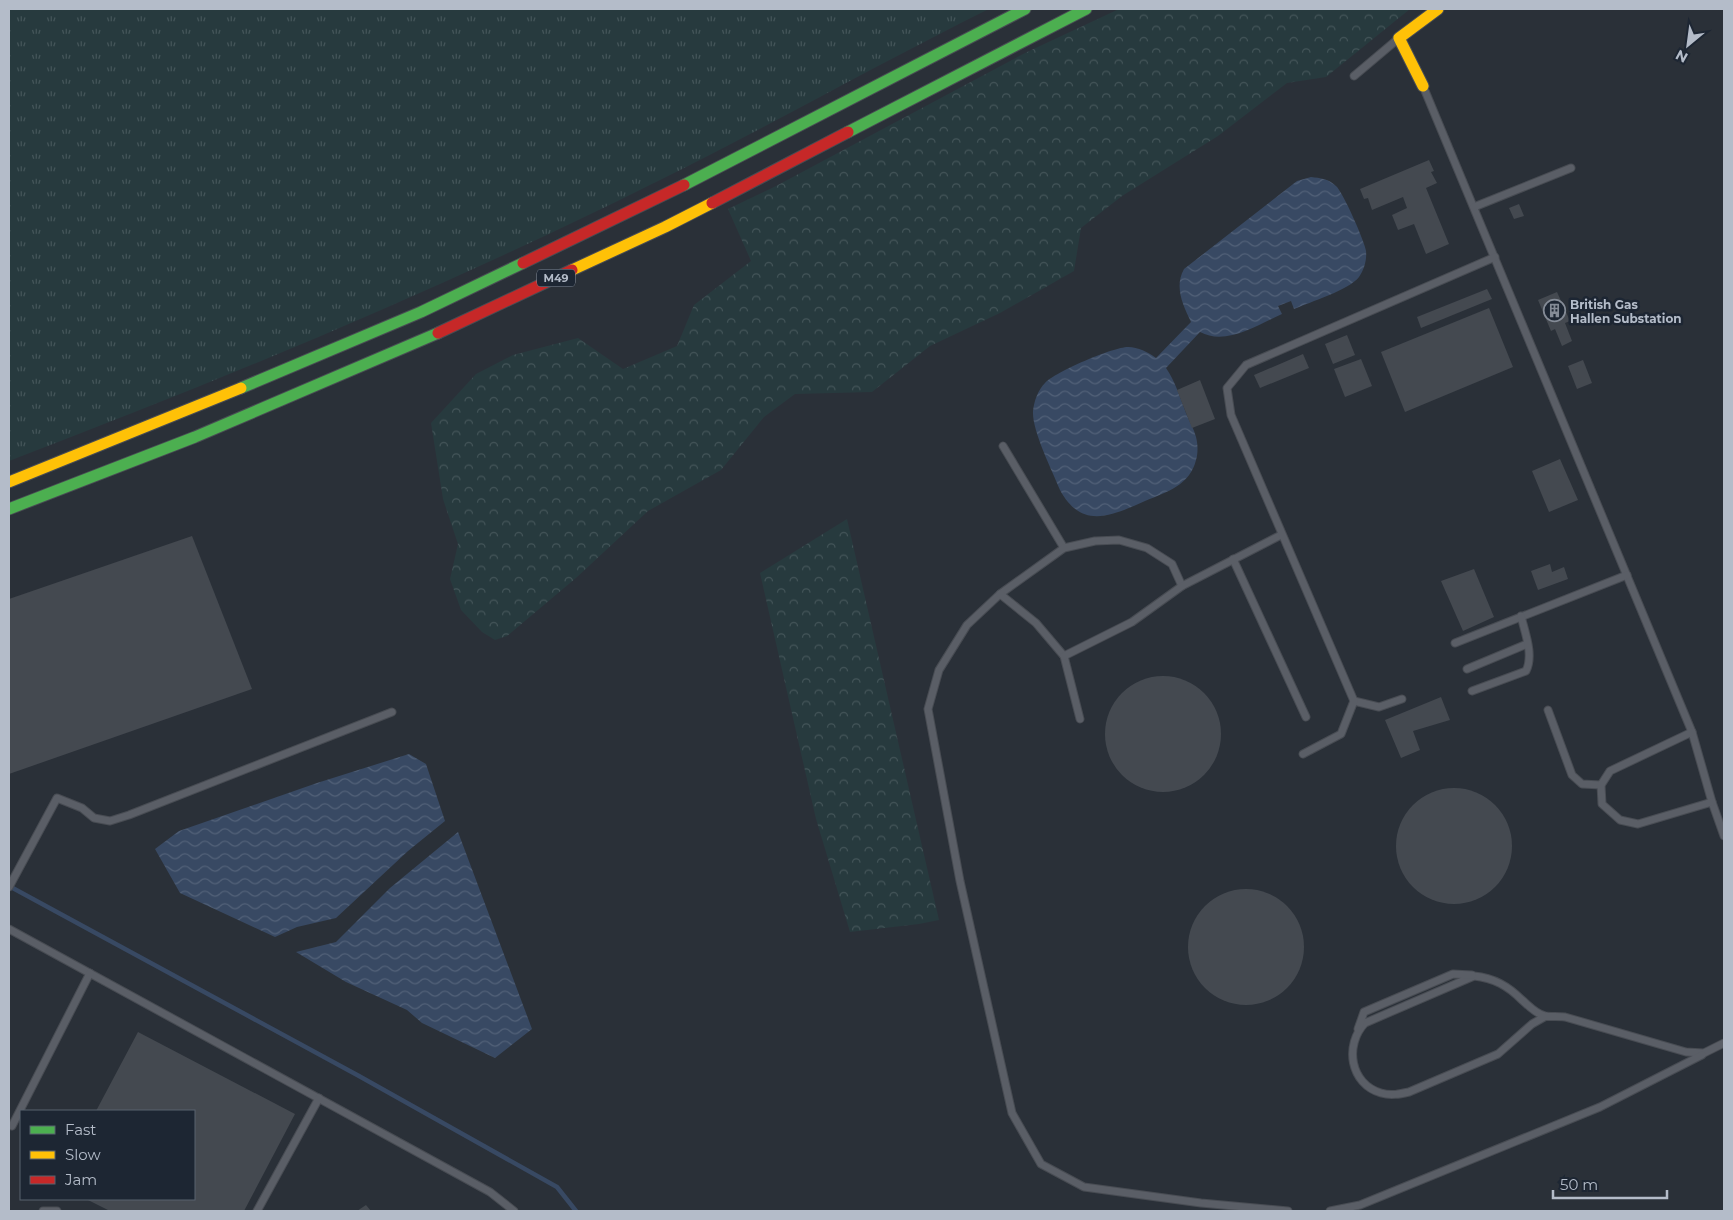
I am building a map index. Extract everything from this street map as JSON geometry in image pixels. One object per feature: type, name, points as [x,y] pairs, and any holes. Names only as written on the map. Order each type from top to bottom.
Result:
[{"type":"main road","name":"M49","points":[[9,482],[186,412],[430,308],[650,203],[1025,9]]},
{"type":"main road","name":"M49","points":[[9,509],[195,437],[431,336],[665,227],[1086,9]]},
{"type":"main road","points":[[1423,86],[1399,38],[1438,9]]},
{"type":"lane","points":[[1354,76],[1399,38]]},
{"type":"lane","points":[[1423,86],[1692,732],[1724,836]]},
{"type":"lane","points":[[1474,207],[1571,168]]},
{"type":"lane","points":[[1303,754],[1341,734],[1354,701],[1231,415],[1227,388],[1246,365],[1495,257]]},
{"type":"lane","points":[[1003,446],[1064,548]]},
{"type":"lane","points":[[1064,656],[1132,622],[1182,586],[1281,535]]},
{"type":"lane","points":[[1182,586],[1172,564],[1147,548],[1119,540],[1096,541],[1064,548],[1000,594],[967,625],[939,670],[928,709],[960,881],[1012,1113],[1041,1164],[1084,1187],[1200,1203],[1288,1211]]},
{"type":"lane","points":[[1233,559],[1306,716]]},
{"type":"lane","points":[[1455,643],[1627,574]]},
{"type":"lane","points":[[1000,594],[1036,623],[1064,656],[1080,718]]},
{"type":"lane","points":[[1472,691],[1526,671],[1529,661],[1520,616]]},
{"type":"lane","points":[[1467,669],[1527,644]]},
{"type":"lane","points":[[1354,701],[1379,707],[1402,698]]},
{"type":"lane","points":[[1548,710],[1572,775],[1582,784],[1600,785]]},
{"type":"lane","points":[[9,887],[57,798],[82,808],[94,818],[110,821],[392,712]]},
{"type":"lane","points":[[1692,732],[1610,771],[1600,785],[1602,804],[1620,820],[1638,824],[1712,802]]},
{"type":"lane","points":[[9,928],[490,1192],[514,1211]]},
{"type":"lane","points":[[20,1110],[90,973]]},
{"type":"lane","points":[[1546,1016],[1532,1024],[1498,1054],[1398,1095],[1380,1093],[1364,1083],[1352,1059],[1355,1036],[1365,1023],[1474,976],[1488,977],[1497,981],[1510,989],[1532,1009],[1546,1016],[1565,1017],[1677,1050],[1704,1053]]},
{"type":"lane","points":[[1330,1211],[1360,1205],[1600,1107],[1724,1043]]},
{"type":"lane","points":[[257,1211],[319,1098]]},
{"type":"lane","points":[[12,1126],[20,1110]]},
{"type":"lane","points":[[42,1211],[57,1211]]},
{"type":"green space","points":[[9,9],[989,9],[695,163],[494,259],[253,364],[9,461]]},
{"type":"green space","points":[[1119,9],[1410,9],[1326,77],[1287,83],[1218,136],[1122,196],[1081,228],[1074,271],[1000,313],[930,346],[872,392],[795,394],[764,417],[721,470],[648,511],[576,578],[507,636],[495,640],[482,632],[461,610],[450,579],[458,544],[443,499],[431,423],[476,374],[513,355],[578,338],[623,369],[677,346],[694,305],[751,261],[728,209],[776,186],[1025,53]]},
{"type":"green space","points":[[847,519],[939,920],[850,932],[816,819],[760,573]]},
{"type":"water","points":[[1311,177],[1324,179],[1336,186],[1348,207],[1366,251],[1365,265],[1359,277],[1338,291],[1294,309],[1291,301],[1278,306],[1282,314],[1241,332],[1220,337],[1200,332],[1166,368],[1177,389],[1197,440],[1197,457],[1189,476],[1169,491],[1121,511],[1099,516],[1088,515],[1078,511],[1069,503],[1060,490],[1043,451],[1036,429],[1033,411],[1040,389],[1051,378],[1060,373],[1098,355],[1121,348],[1132,347],[1139,349],[1156,358],[1191,322],[1183,303],[1180,289],[1181,276],[1184,269],[1297,181]]},
{"type":"water","points":[[409,754],[426,764],[445,821],[408,851],[336,918],[297,927],[275,937],[180,893],[155,849],[179,831],[317,783]]},
{"type":"water","points":[[458,832],[532,1029],[495,1058],[422,1023],[407,1010],[346,982],[296,952],[336,942],[390,888]]},
{"type":"building","points":[[1429,160],[1434,171],[1431,172],[1437,183],[1426,188],[1449,244],[1426,254],[1414,224],[1398,230],[1392,215],[1407,208],[1403,197],[1372,210],[1368,198],[1364,199],[1360,189]]},
{"type":"building","points":[[1519,204],[1524,216],[1514,219],[1509,208]]},
{"type":"building","points":[[1487,289],[1492,299],[1421,328],[1417,317]]},
{"type":"building","name":"British Gas Hallen Substation","points":[[1557,292],[1570,321],[1565,323],[1572,341],[1562,346],[1555,329],[1551,331],[1538,300]]},
{"type":"building","points":[[1489,308],[1513,367],[1405,412],[1381,352]]},
{"type":"building","points":[[1347,335],[1355,355],[1333,364],[1325,344]]},
{"type":"building","points":[[1303,354],[1309,368],[1260,388],[1254,375]]},
{"type":"building","points":[[1361,359],[1372,386],[1345,397],[1334,369]]},
{"type":"building","points":[[1583,360],[1592,383],[1577,389],[1568,366]]},
{"type":"building","points":[[1200,380],[1215,419],[1192,428],[1177,390]]},
{"type":"building","points":[[1560,459],[1578,500],[1549,512],[1532,471]]},
{"type":"building","points":[[192,536],[252,689],[9,774],[9,599]]},
{"type":"building","points":[[1550,564],[1552,572],[1564,567],[1568,579],[1538,590],[1531,571]]},
{"type":"building","points":[[1474,569],[1494,617],[1463,631],[1441,581]]},
{"type":"building","points":[[1163,676],[1185,681],[1204,693],[1216,712],[1221,734],[1216,756],[1204,775],[1185,787],[1163,792],[1141,787],[1122,775],[1110,756],[1105,734],[1110,712],[1122,693],[1141,681]]},
{"type":"building","points":[[1441,697],[1450,720],[1413,731],[1420,750],[1401,758],[1385,720]]},
{"type":"building","points":[[1454,788],[1476,793],[1495,805],[1507,824],[1512,846],[1507,868],[1495,887],[1476,899],[1454,904],[1432,899],[1413,887],[1401,868],[1396,846],[1401,824],[1413,805],[1432,793]]},
{"type":"building","points":[[1246,889],[1268,894],[1287,906],[1299,925],[1304,947],[1299,969],[1287,988],[1268,1000],[1246,1005],[1224,1000],[1205,988],[1193,969],[1188,947],[1193,925],[1205,906],[1224,894]]},
{"type":"building","points":[[138,1032],[295,1114],[244,1211],[110,1211],[88,1200],[195,1200],[195,1110],[97,1110]]},
{"type":"building","points":[[366,1205],[371,1211],[357,1211]]},
{"type":"waterway","points":[[9,886],[359,1076],[557,1187],[576,1211]]},
{"type":"traffic: fast","points":[[684,185],[1025,9]]},
{"type":"traffic: fast","points":[[848,132],[1086,9]]},
{"type":"traffic: fast","points":[[241,388],[421,312],[523,263]]},
{"type":"traffic: fast","points":[[9,509],[195,437],[438,333]]},
{"type":"traffic: slow","points":[[1423,86],[1399,38],[1438,9]]},
{"type":"traffic: slow","points":[[572,270],[712,203]]},
{"type":"traffic: slow","points":[[9,482],[241,388]]},
{"type":"traffic: jam","points":[[712,203],[848,132]]},
{"type":"traffic: jam","points":[[523,263],[684,185]]},
{"type":"traffic: jam","points":[[438,333],[572,270]]},
{"type":"place","name":"British Gas Hallen Substation","points":[[1554,311]]}]
